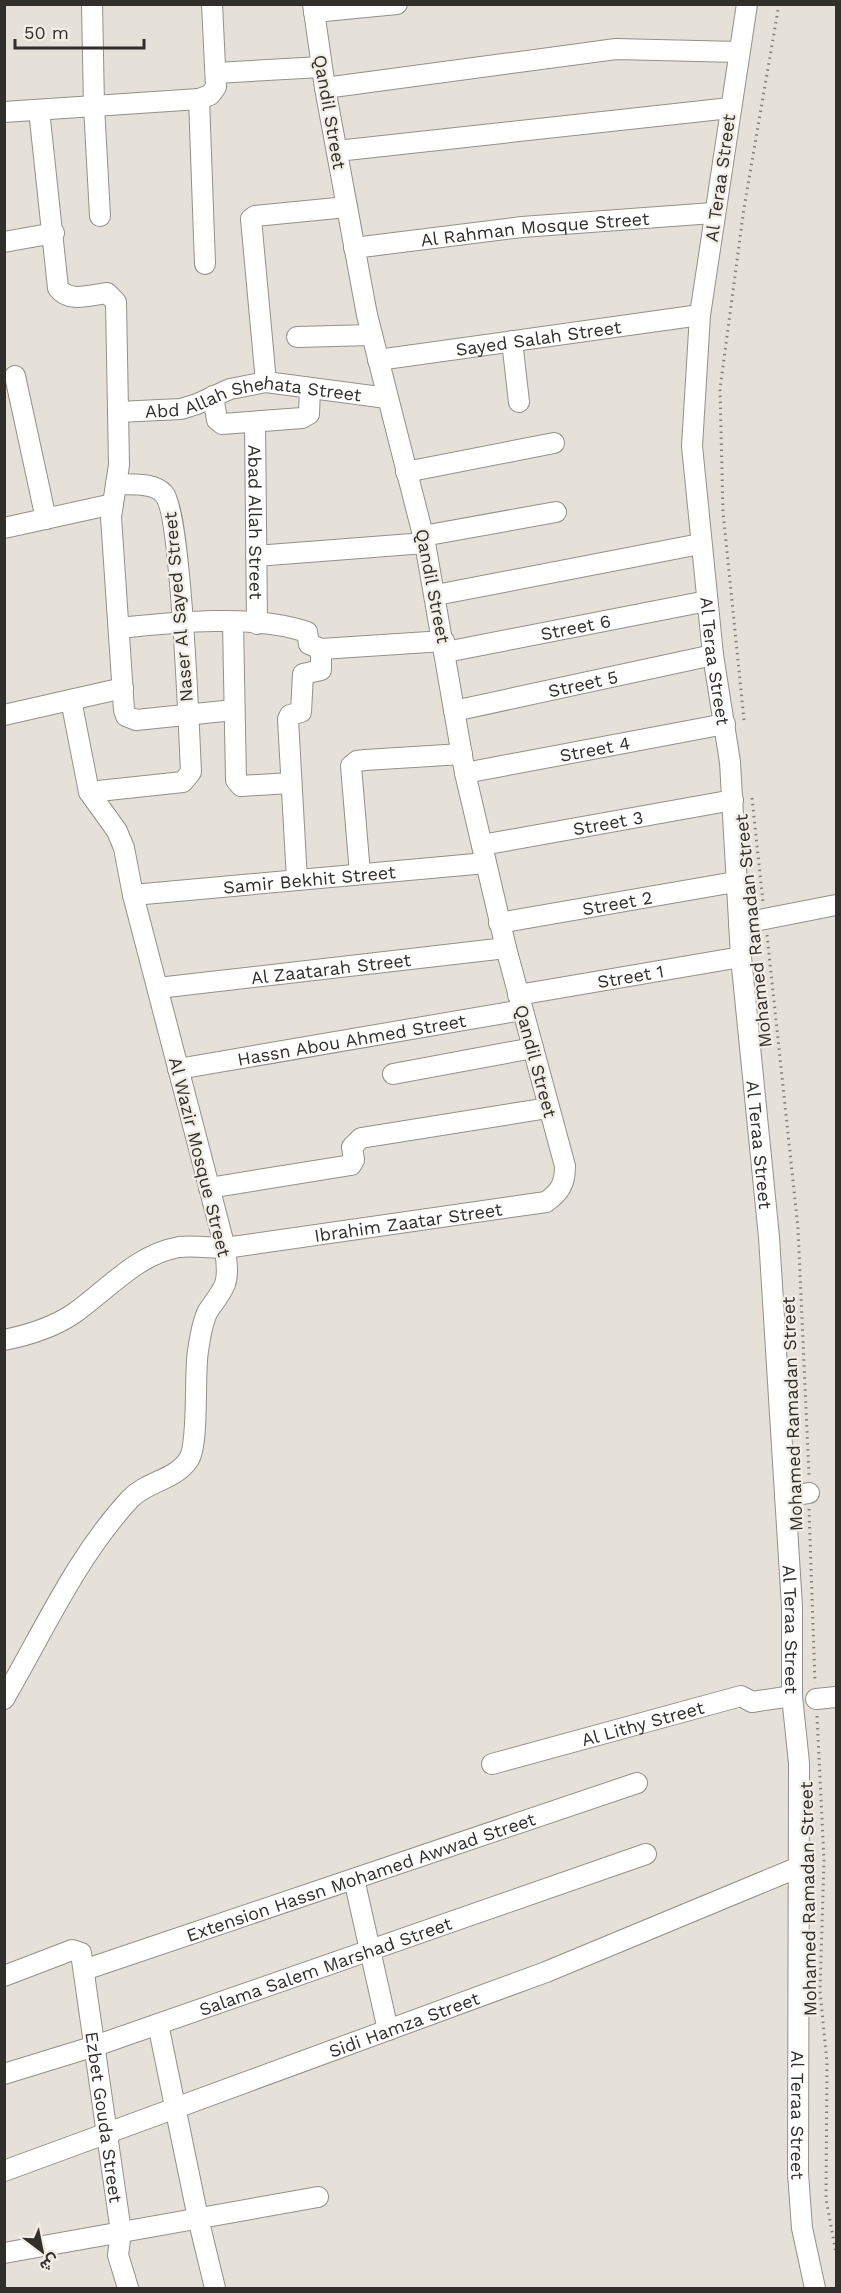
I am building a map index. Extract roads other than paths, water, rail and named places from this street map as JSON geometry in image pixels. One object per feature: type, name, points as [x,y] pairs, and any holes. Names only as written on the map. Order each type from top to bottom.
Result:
[{"type":"street","points":[[92,4],[94,106],[100,216]]},
{"type":"street","points":[[4,112],[199,99],[210,95],[216,80],[212,4]]},
{"type":"street","points":[[314,8],[397,4]]},
{"type":"street","name":"Al Teraa Street","points":[[747,4],[713,213],[700,315],[692,446],[712,655],[725,724],[733,800],[735,882],[741,957],[769,1238],[792,1607],[792,1696],[798,1763],[798,2173],[802,2228],[815,2289]]},
{"type":"street","name":"Qandil Street","points":[[314,8],[321,67],[354,248],[372,335],[436,595],[464,763],[499,923],[564,1166]]},
{"type":"street","points":[[325,88],[616,49],[738,52]]},
{"type":"street","points":[[216,80],[321,67]]},
{"type":"street","points":[[199,99],[205,264]]},
{"type":"street","points":[[337,151],[730,108]]},
{"type":"street","points":[[39,110],[54,233],[58,288],[63,295],[72,298],[107,293],[116,302],[118,412],[116,484],[113,504],[124,710],[130,719],[234,710]]},
{"type":"street","points":[[266,382],[251,219],[255,216],[347,207]]},
{"type":"street","name":"Al Rahman Mosque Street","points":[[354,248],[522,227],[713,213]]},
{"type":"street","points":[[4,242],[54,233]]},
{"type":"street","name":"Sayed Salah Street","points":[[378,360],[700,315]]},
{"type":"street","points":[[297,337],[372,335]]},
{"type":"street","points":[[512,341],[519,402]]},
{"type":"street","points":[[15,376],[46,519]]},
{"type":"street","name":"Abd Allah Shehata Street","points":[[118,412],[181,409],[248,384],[266,382],[387,398]]},
{"type":"street","points":[[213,396],[217,420],[222,424],[304,418],[309,414],[310,388]]},
{"type":"street","name":"Abad Allah Street","points":[[255,422],[257,624]]},
{"type":"street","points":[[406,472],[554,443]]},
{"type":"street","name":"Naser Al Sayed Street","points":[[89,792],[183,782],[192,772],[176,553],[168,499],[155,487],[116,484]]},
{"type":"street","points":[[4,528],[113,504]]},
{"type":"street","points":[[256,556],[424,540],[556,512]]},
{"type":"street","points":[[436,595],[700,544]]},
{"type":"street","name":"Street 6","points":[[321,649],[445,647],[707,601]]},
{"type":"street","points":[[119,628],[182,622],[257,624],[307,632],[309,644],[321,649],[321,670],[303,674],[301,712],[290,715],[288,719],[297,880]]},
{"type":"street","points":[[233,622],[238,784],[291,783]]},
{"type":"street","name":"Street 5","points":[[454,711],[712,655]]},
{"type":"street","points":[[4,715],[123,688]]},
{"type":"street","name":"Al Wazir Mosque Street","points":[[4,1699],[93,1545],[130,1498],[145,1485],[184,1466],[191,1456],[198,1351],[207,1313],[225,1283],[227,1269],[225,1248],[133,895],[124,848],[117,831],[89,792],[71,700]]},
{"type":"street","name":"Street 4","points":[[360,874],[351,766],[357,761],[464,763],[725,724]]},
{"type":"street","name":"Street 3","points":[[484,854],[733,800]]},
{"type":"street","name":"Samir Bekhit Street","points":[[133,895],[360,874],[484,854]]},
{"type":"street","name":"Street 2","points":[[499,923],[735,882]]},
{"type":"street","points":[[739,924],[837,905]]},
{"type":"street","name":"Al Zaatarah Street","points":[[158,988],[506,948]]},
{"type":"street","name":"Street 1","points":[[520,1003],[741,957]]},
{"type":"street","name":"Hassn Abou Ahmed Street","points":[[178,1069],[520,1003]]},
{"type":"street","points":[[393,1074],[533,1048]]},
{"type":"street","points":[[209,1188],[351,1165],[354,1160],[352,1147],[361,1138],[548,1107]]},
{"type":"street","name":"Ibrahim Zaatar Street","points":[[4,1340],[50,1328],[75,1313],[118,1276],[164,1252],[180,1247],[225,1248],[546,1202],[558,1193],[565,1180],[564,1166]]},
{"type":"street","points":[[785,1497],[809,1494]]},
{"type":"street","name":"Al Lithy Street","points":[[492,1764],[741,1696],[752,1702],[792,1696]]},
{"type":"street","points":[[816,1699],[837,1697]]},
{"type":"street","name":"Extension Hassn Mohamed Awwad Street","points":[[84,1970],[637,1783]]},
{"type":"street","name":"Salama Salem Marshad Street","points":[[4,2074],[95,2046],[646,1854]]},
{"type":"street","name":"Sidi Hamza Street","points":[[4,2171],[546,1972],[799,1867]]},
{"type":"street","points":[[354,1879],[388,2030]]},
{"type":"street","name":"Ezbet Gouda Street","points":[[4,1976],[72,1950],[81,1953],[121,2232],[118,2255],[128,2289]]},
{"type":"street","points":[[158,2024],[215,2289]]},
{"type":"street","points":[[4,2253],[318,2197]]}]
